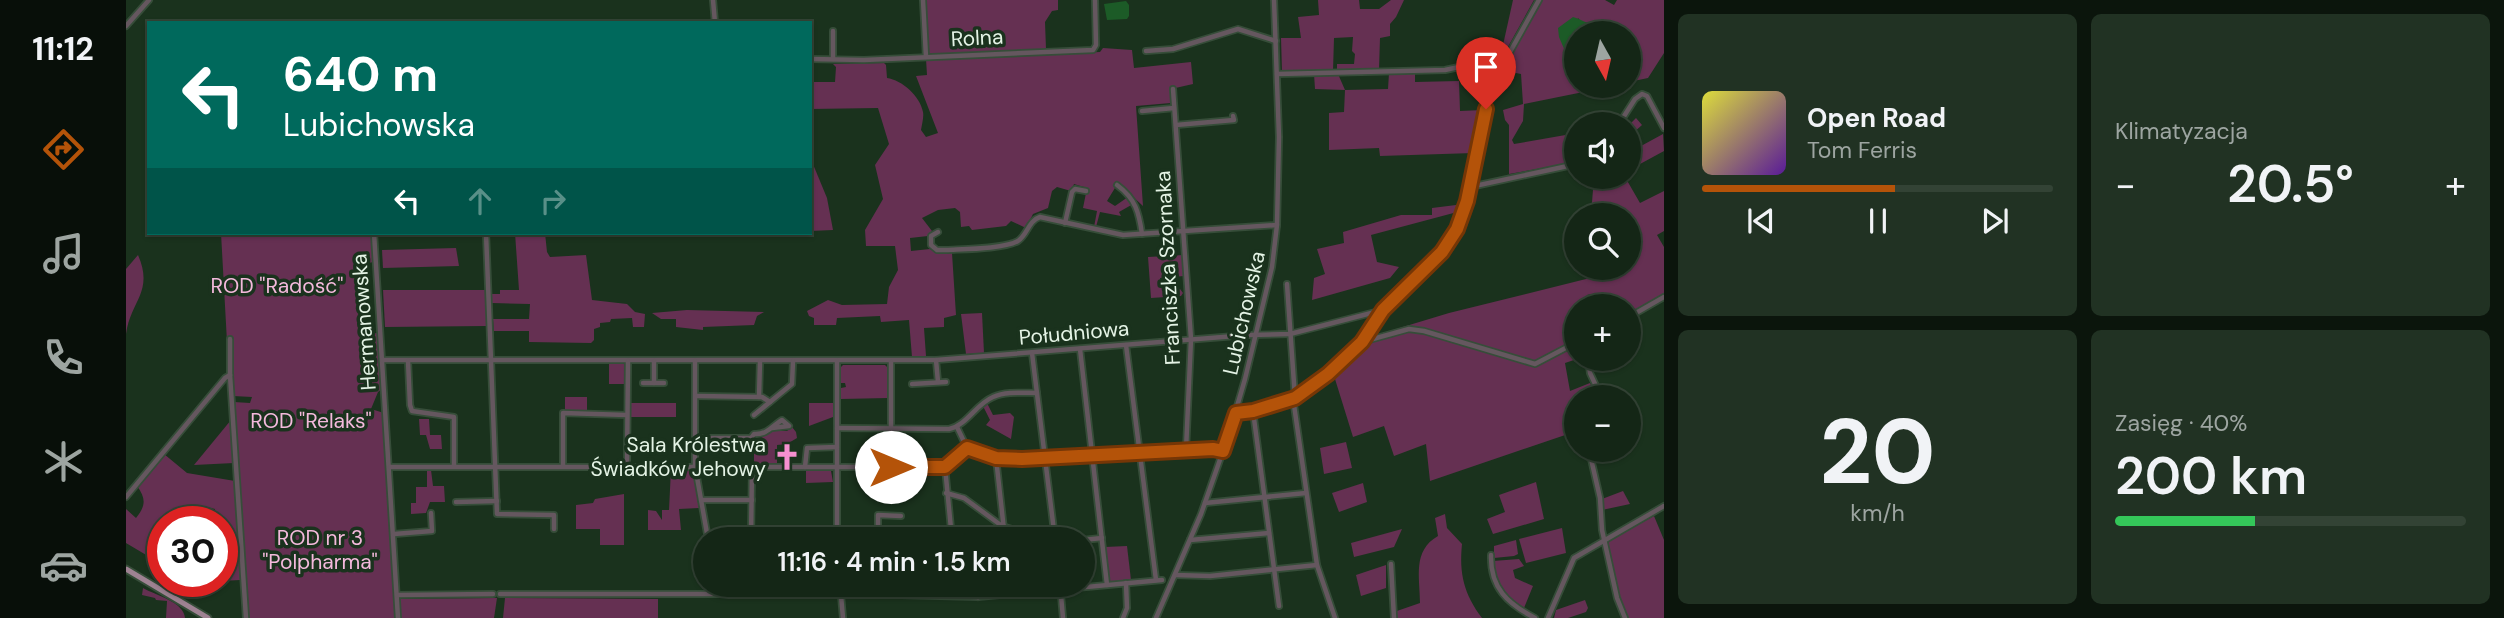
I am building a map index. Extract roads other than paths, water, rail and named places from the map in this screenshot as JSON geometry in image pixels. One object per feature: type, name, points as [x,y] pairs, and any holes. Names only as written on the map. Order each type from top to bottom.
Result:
[{"type":"main road","points":[[126,569],[208,618]]},
{"type":"main road","points":[[190,617],[194,609]]},
{"type":"street","points":[[126,26],[149,0]]},
{"type":"street","points":[[713,0],[715,21]]},
{"type":"street","points":[[923,0],[926,57]]},
{"type":"street","name":"Rolna","points":[[812,59],[1093,50],[1096,45],[1095,0]]},
{"type":"street","name":"Lubichowska","points":[[1156,618],[1205,503],[1236,413],[1272,267],[1277,225],[1274,0]]},
{"type":"street","points":[[1236,413],[1253,411],[1294,398],[1328,374],[1362,342],[1383,310],[1442,252],[1463,215],[1486,110],[1500,68],[1539,0]]},
{"type":"street","points":[[1146,51],[1173,50],[1238,29],[1276,41]]},
{"type":"street","points":[[833,31],[833,60]]},
{"type":"street","points":[[1277,74],[1445,70],[1496,66],[1500,68]]},
{"type":"street","name":"Franciszka Szornaka","points":[[1173,89],[1191,339],[1186,450]]},
{"type":"street","points":[[1627,112],[1642,94],[1647,96],[1664,128]]},
{"type":"street","points":[[1142,111],[1174,108]]},
{"type":"street","points":[[1176,125],[1234,120],[1233,116]]},
{"type":"street","points":[[1469,187],[1564,167]]},
{"type":"street","points":[[1117,185],[1137,207],[1142,234]]},
{"type":"street","points":[[1065,223],[1074,190],[1086,191]]},
{"type":"street","points":[[938,232],[932,236],[931,246],[937,250],[946,250],[1011,243],[1023,236],[1037,218],[1123,235],[1277,225]]},
{"type":"street","name":"Hermanowska","points":[[374,235],[398,618]]},
{"type":"street","points":[[486,235],[497,514],[554,515],[554,529]]},
{"type":"street","points":[[1287,284],[1294,398],[1306,493],[1317,565],[1335,618]]},
{"type":"street","points":[[1641,310],[1664,297]]},
{"type":"street","name":"Południowa","points":[[382,360],[936,360],[1256,334],[1290,334],[1383,310]]},
{"type":"street","points":[[1362,342],[1409,329],[1535,364],[1564,349]]},
{"type":"street","points":[[230,340],[246,618]]},
{"type":"street","points":[[1095,586],[1159,580],[1139,453],[1126,345]]},
{"type":"street","points":[[1080,349],[1107,585]]},
{"type":"street","points":[[1032,353],[1054,527]]},
{"type":"street","points":[[408,360],[412,411],[454,417],[454,466]]},
{"type":"street","points":[[936,360],[938,382]]},
{"type":"street","points":[[627,467],[628,361]]},
{"type":"street","points":[[654,361],[654,383]]},
{"type":"street","points":[[695,361],[695,466],[706,527]]},
{"type":"street","points":[[759,397],[760,361]]},
{"type":"street","points":[[754,415],[792,384],[793,361]]},
{"type":"street","points":[[836,361],[837,527]]},
{"type":"street","points":[[891,362],[891,467]]},
{"type":"street","points":[[126,497],[230,375]]},
{"type":"street","points":[[912,384],[946,382]]},
{"type":"street","points":[[643,383],[664,383]]},
{"type":"street","points":[[837,428],[957,427],[993,397],[1037,393]]},
{"type":"street","points":[[696,396],[759,397],[770,402]]},
{"type":"street","points":[[1253,411],[1279,606]]},
{"type":"street","points":[[563,466],[563,413],[627,415]]},
{"type":"street","points":[[957,427],[967,448],[996,458],[1186,450],[1223,451]]},
{"type":"street","points":[[695,438],[751,438],[754,435],[763,435],[772,428]]},
{"type":"street","points":[[805,467],[807,448],[837,447]]},
{"type":"street","points":[[390,467],[945,467],[967,448]]},
{"type":"street","points":[[996,458],[1004,527]]},
{"type":"street","points":[[1592,462],[1600,498],[1604,539],[1623,618]]},
{"type":"street","points":[[751,527],[752,467]]},
{"type":"street","points":[[945,467],[950,527]]},
{"type":"street","points":[[946,493],[960,496],[1004,527]]},
{"type":"street","points":[[1205,503],[1306,493]]},
{"type":"street","points":[[701,500],[752,500]]},
{"type":"street","points":[[456,502],[497,501]]},
{"type":"street","points":[[1548,618],[1572,560],[1664,506]]},
{"type":"street","points":[[394,534],[432,531],[431,513]]},
{"type":"street","points":[[878,527],[878,515],[901,516]]},
{"type":"street","points":[[1190,540],[1269,533]]},
{"type":"street","points":[[1095,539],[1102,538]]},
{"type":"street","points":[[1491,555],[1493,577],[1500,593],[1514,606],[1535,618]]},
{"type":"street","points":[[1391,564],[1394,618]]},
{"type":"street","points":[[1175,575],[1210,576],[1317,565]]},
{"type":"street","points":[[1123,618],[1127,608],[1126,583]]},
{"type":"street","points":[[500,593],[693,594]]},
{"type":"street","points":[[397,595],[493,594]]},
{"type":"street","points":[[842,597],[843,618]]},
{"type":"street","points":[[1061,597],[1063,618]]},
{"type":"place","name":"Sala Królestwa Świadków Jehowy","points":[[787,457]]},
{"type":"park label","name":"ROD \"Radość\"","points":[[277,286]]},
{"type":"park label","name":"ROD \"Relaks\"","points":[[311,421]]},
{"type":"park label","name":"ROD nr 3 \"Polpharma\"","points":[[320,550]]}]
